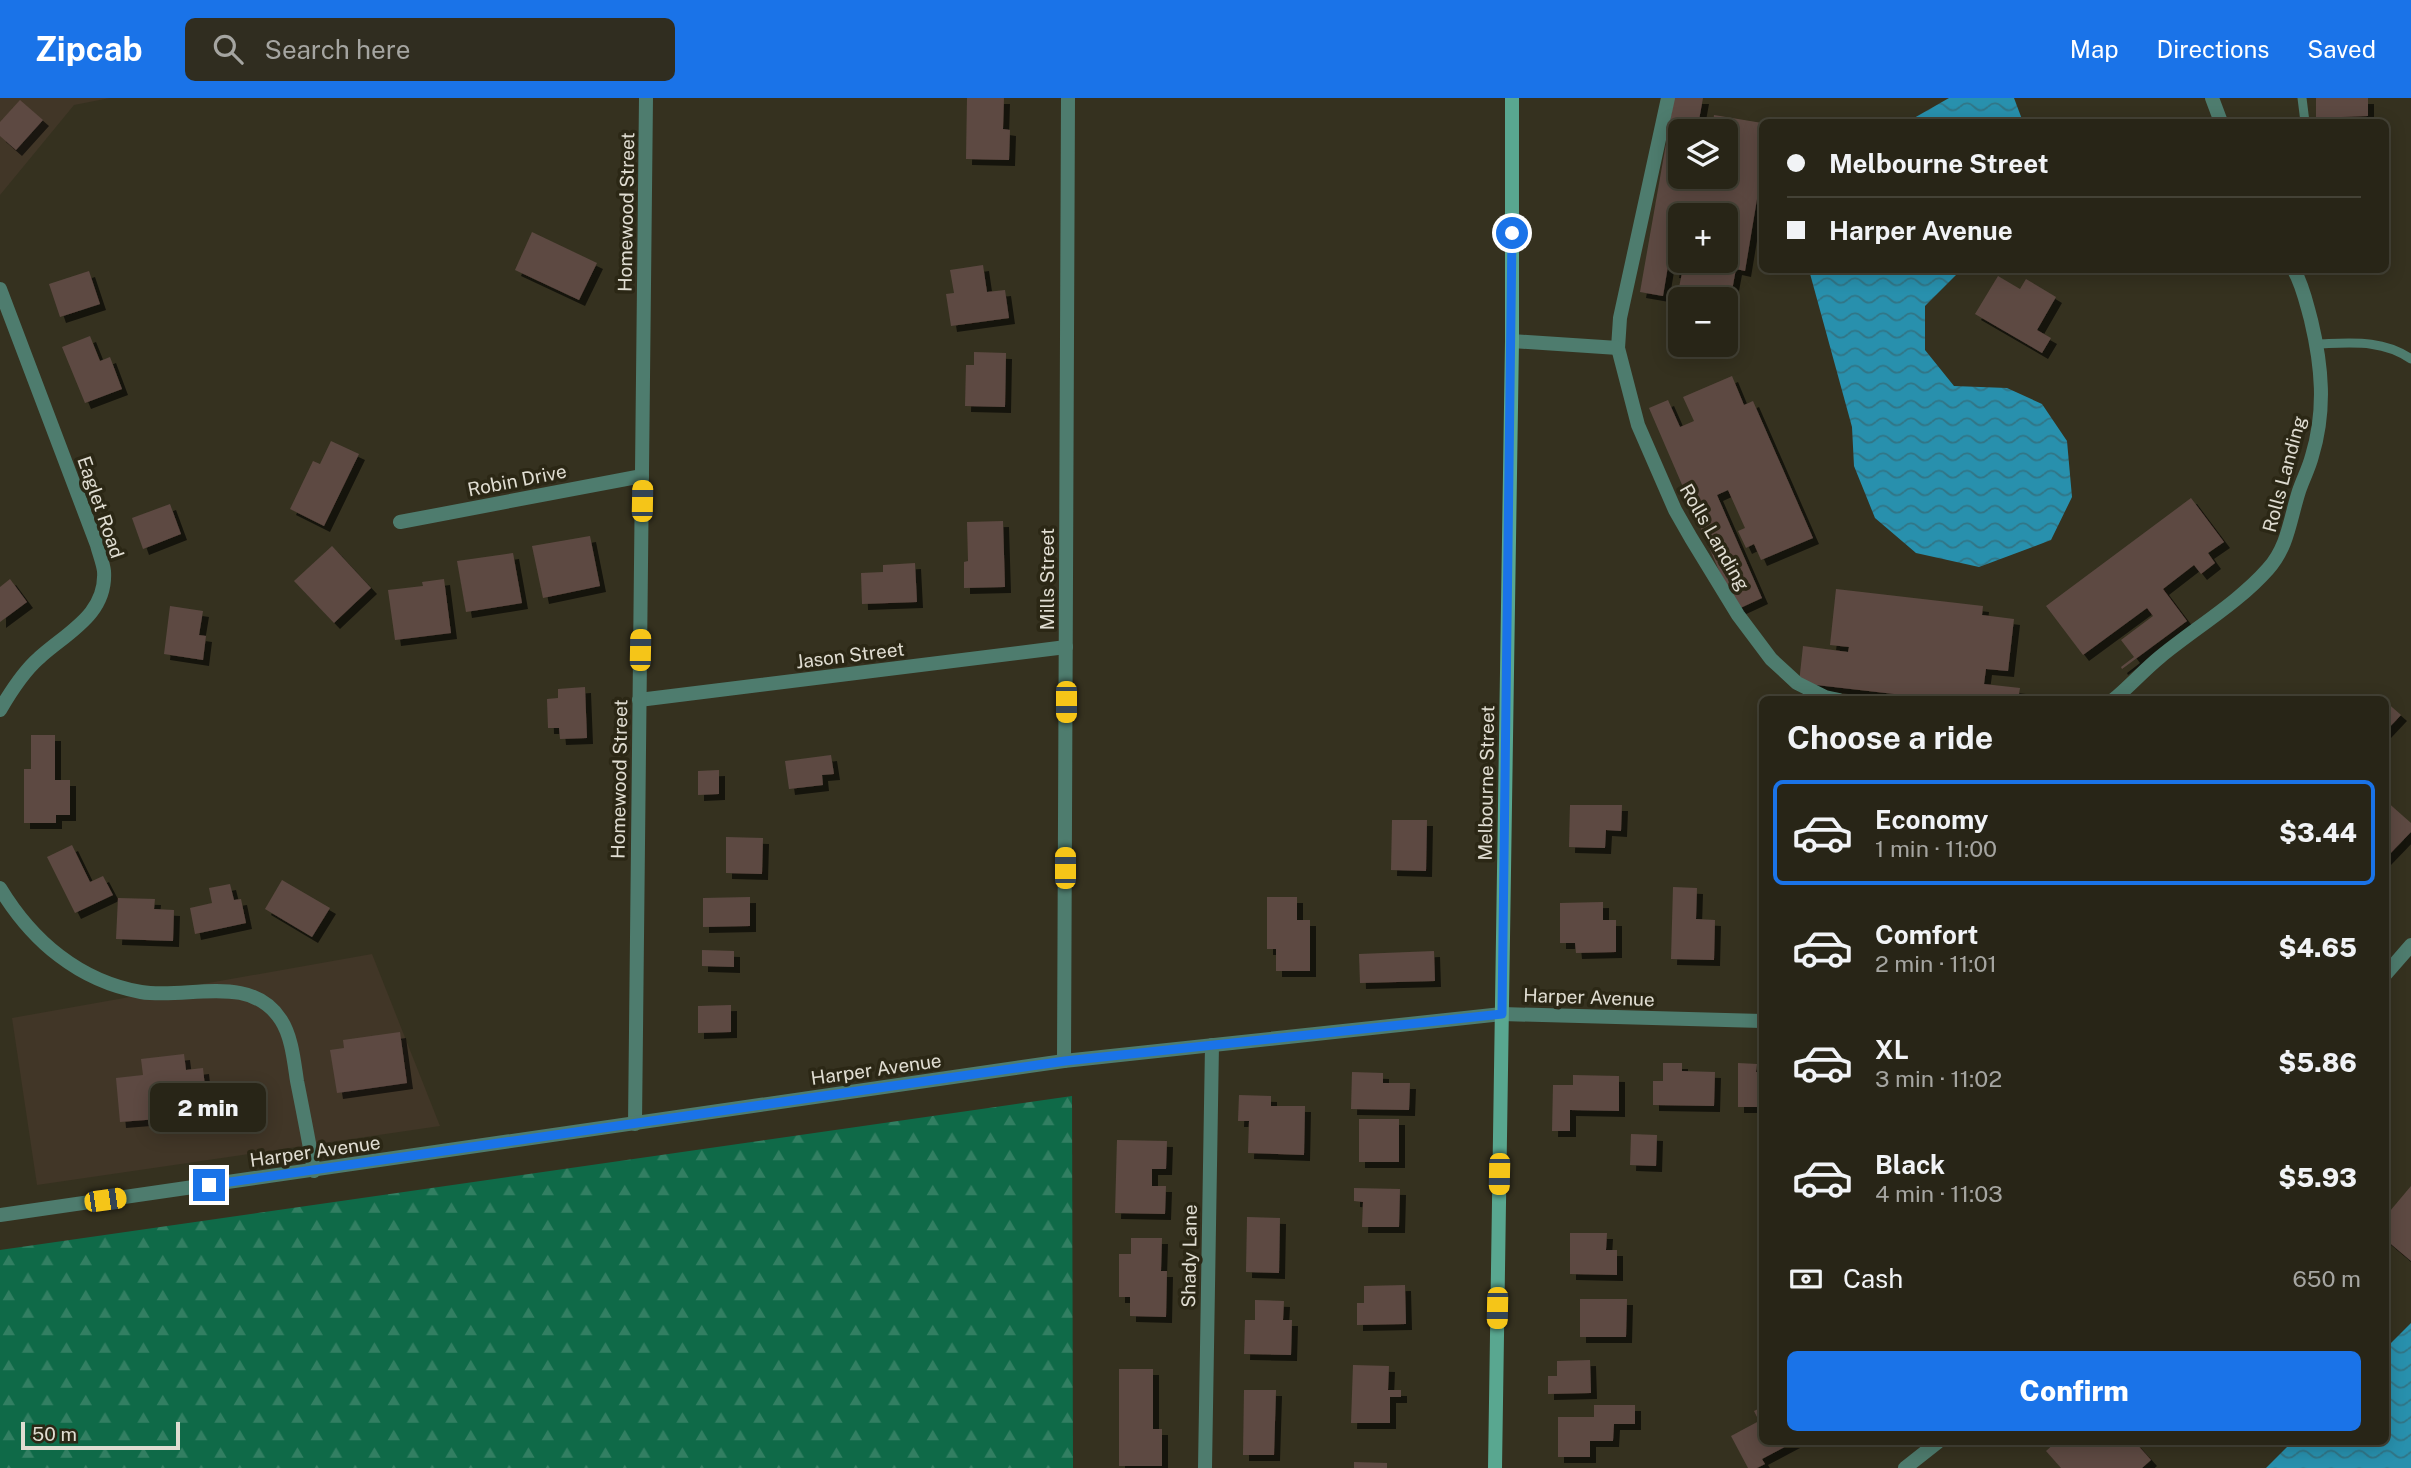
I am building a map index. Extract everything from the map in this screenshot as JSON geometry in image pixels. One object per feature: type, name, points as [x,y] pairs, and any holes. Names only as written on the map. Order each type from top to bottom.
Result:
[{"type":"street","name":"Homewood Street","points":[[635,1124],[646,98]]},
{"type":"street","name":"Mills Street","points":[[1065,1061],[1068,98]]},
{"type":"street","name":"Melbourne Street","points":[[1495,1468],[1512,341],[1512,98]]},
{"type":"street","name":"Rolls Landing","points":[[1668,98],[1620,318],[1618,348],[1637,425],[1675,510],[1738,615],[1770,659],[1797,683],[1823,696]]},
{"type":"street","points":[[2212,98],[2220,119]]},
{"type":"street","name":"Rolls Landing","points":[[2118,696],[2160,657],[2192,634],[2268,569],[2285,543],[2299,491],[2312,457],[2320,421],[2322,386],[2317,344],[2303,285],[2296,273]]},
{"type":"street","name":"Eaglet Road","points":[[0,289],[97,545],[104,572],[100,599],[85,623],[37,660],[17,683],[0,710]]},
{"type":"street","points":[[1512,341],[1618,348]]},
{"type":"street","name":"Robin Drive","points":[[400,522],[642,476]]},
{"type":"street","name":"Jason Street","points":[[639,700],[1066,647]]},
{"type":"street","points":[[0,888],[15,913],[35,936],[58,956],[84,973],[112,985],[142,992],[172,995],[235,990],[261,1000],[281,1020],[290,1045],[314,1171]]},
{"type":"street","points":[[2389,970],[2411,945]]},
{"type":"street","name":"Harper Avenue","points":[[0,1215],[1065,1061],[1502,1014],[1759,1021]]},
{"type":"street","name":"Shady Lane","points":[[1205,1468],[1212,1045]]},
{"type":"street","points":[[1905,1468],[1934,1445]]},
{"type":"lane","points":[[2302,98],[2305,119]]},
{"type":"lane","points":[[2317,344],[2371,343],[2400,351],[2411,359]]},
{"type":"shaded area","points":[[0,98],[110,98],[74,105],[0,195]]},
{"type":"shaded area","points":[[372,954],[440,1126],[37,1185],[12,1018]]},
{"type":"green space","points":[[1072,1096],[1073,1468],[0,1468],[0,1250]]},
{"type":"water","points":[[1949,98],[2014,98],[2022,119],[1912,119]]},
{"type":"water","points":[[1810,273],[1958,273],[1925,306],[1925,350],[1954,386],[2007,388],[2042,404],[2067,441],[2072,497],[2051,540],[1979,567],[1916,553],[1875,518],[1854,466],[1852,427]]},
{"type":"water","points":[[2411,1323],[2411,1468],[2266,1468],[2289,1445],[2389,1445],[2389,1345]]},
{"type":"building","points":[[967,98],[1004,98],[1003,129],[1010,130],[1009,160],[966,159]]},
{"type":"building","points":[[1674,98],[1703,98],[1699,119],[1670,119]]},
{"type":"building","points":[[2316,98],[2368,98],[2368,116],[2316,118]]},
{"type":"building","points":[[20,100],[43,120],[16,150],[0,136],[0,122]]},
{"type":"building","points":[[1714,115],[1738,119],[1714,119]]},
{"type":"building","points":[[1738,119],[1759,122],[1759,187],[1745,271],[1738,269],[1738,203],[1668,203],[1668,266],[1663,296],[1640,292],[1668,132],[1668,189],[1738,189]]},
{"type":"building","points":[[532,232],[597,263],[579,300],[515,270]]},
{"type":"building","points":[[983,265],[987,292],[1005,290],[1009,318],[951,326],[946,294],[954,293],[950,270]]},
{"type":"building","points":[[89,271],[100,304],[60,317],[49,284]]},
{"type":"building","points":[[1682,273],[1735,273],[1733,287],[1679,287]]},
{"type":"building","points":[[1998,276],[2020,289],[2026,279],[2056,297],[2037,330],[2051,338],[2042,353],[1975,314]]},
{"type":"building","points":[[90,336],[100,361],[110,357],[122,389],[85,403],[62,347]]},
{"type":"building","points":[[974,352],[1006,353],[1005,407],[965,406],[966,365],[974,365]]},
{"type":"building","points":[[1732,376],[1744,405],[1753,401],[1813,538],[1761,560],[1754,544],[1746,548],[1738,531],[1745,528],[1728,490],[1717,495],[1762,598],[1736,610],[1649,408],[1668,400],[1680,427],[1694,421],[1683,397]]},
{"type":"building","points":[[331,441],[359,454],[324,526],[290,509],[313,461],[320,464]]},
{"type":"building","points":[[2191,498],[2224,542],[2208,553],[2215,563],[2201,574],[2194,565],[2163,589],[2187,621],[2122,669],[2121,667],[2134,657],[2121,640],[2153,616],[2147,608],[2083,655],[2046,606]]},
{"type":"building","points":[[170,504],[181,534],[143,549],[132,518]]},
{"type":"building","points":[[1003,521],[1005,587],[964,588],[964,562],[968,561],[967,522]]},
{"type":"building","points":[[590,536],[600,586],[543,598],[532,546]]},
{"type":"building","points":[[332,546],[371,588],[334,623],[294,581]]},
{"type":"building","points":[[513,553],[522,603],[466,612],[457,561]]},
{"type":"building","points":[[915,563],[917,602],[862,604],[861,573],[883,572],[883,565]]},
{"type":"building","points":[[10,579],[27,602],[0,622],[0,587]]},
{"type":"building","points":[[444,579],[451,633],[395,640],[388,590],[423,586],[422,582]]},
{"type":"building","points":[[1836,589],[1983,606],[1982,615],[2014,619],[2008,671],[1986,669],[1984,684],[2020,688],[2019,696],[1911,696],[1799,683],[1803,646],[1848,652],[1849,647],[1830,645]]},
{"type":"building","points":[[170,606],[203,611],[199,635],[206,636],[203,660],[164,654]]},
{"type":"building","points":[[585,687],[587,738],[560,739],[559,728],[548,728],[547,699],[558,698],[558,689]]},
{"type":"building","points":[[2389,704],[2401,715],[2389,728]]},
{"type":"building","points":[[31,735],[55,735],[55,780],[70,780],[70,815],[56,815],[56,823],[24,823],[24,769],[31,769]]},
{"type":"building","points":[[831,755],[834,774],[822,775],[823,785],[789,789],[785,761]]},
{"type":"building","points":[[719,770],[719,794],[698,795],[698,771]]},
{"type":"building","points":[[2389,804],[2411,823],[2411,832],[2389,855]]},
{"type":"building","points":[[1570,805],[1622,805],[1621,831],[1606,830],[1605,848],[1569,847]]},
{"type":"building","points":[[1392,820],[1427,820],[1426,871],[1391,870]]},
{"type":"building","points":[[726,837],[763,838],[762,874],[726,873]]},
{"type":"building","points":[[72,845],[90,882],[103,876],[113,895],[75,913],[47,857]]},
{"type":"building","points":[[282,880],[330,908],[312,937],[265,909]]},
{"type":"building","points":[[230,884],[234,900],[241,899],[246,923],[195,934],[190,908],[212,903],[209,888]]},
{"type":"building","points":[[1673,887],[1697,888],[1696,919],[1715,920],[1714,960],[1671,959]]},
{"type":"building","points":[[750,897],[750,926],[703,927],[703,898]]},
{"type":"building","points":[[1267,897],[1297,897],[1297,920],[1310,920],[1310,971],[1276,971],[1276,949],[1267,949]]},
{"type":"building","points":[[118,898],[155,899],[154,909],[174,910],[173,941],[116,939]]},
{"type":"building","points":[[1603,902],[1603,920],[1616,920],[1616,952],[1576,953],[1575,943],[1560,943],[1560,903]]},
{"type":"building","points":[[702,950],[734,951],[734,967],[702,966]]},
{"type":"building","points":[[1434,951],[1435,981],[1360,983],[1359,954]]},
{"type":"building","points":[[731,1005],[731,1032],[698,1033],[698,1006]]},
{"type":"building","points":[[400,1032],[407,1083],[337,1093],[330,1050],[344,1048],[343,1040]]},
{"type":"building","points":[[184,1054],[186,1070],[203,1068],[208,1115],[120,1122],[116,1078],[143,1075],[141,1059]]},
{"type":"building","points":[[1663,1063],[1682,1063],[1682,1071],[1715,1072],[1714,1106],[1653,1105],[1653,1081],[1663,1081]]},
{"type":"building","points":[[1738,1063],[1757,1064],[1759,1107],[1738,1107]]},
{"type":"building","points":[[1352,1072],[1383,1073],[1383,1083],[1410,1083],[1409,1110],[1351,1109]]},
{"type":"building","points":[[1573,1075],[1619,1076],[1619,1111],[1570,1110],[1570,1131],[1552,1131],[1553,1085],[1573,1085]]},
{"type":"building","points":[[1239,1095],[1271,1096],[1271,1106],[1305,1106],[1304,1155],[1248,1153],[1249,1121],[1238,1121]]},
{"type":"building","points":[[1359,1119],[1399,1119],[1399,1162],[1359,1162]]},
{"type":"building","points":[[1631,1134],[1657,1135],[1656,1166],[1630,1165]]},
{"type":"building","points":[[1117,1140],[1167,1141],[1166,1169],[1152,1169],[1152,1186],[1166,1186],[1165,1214],[1115,1213]]},
{"type":"building","points":[[2411,1186],[2411,1261],[2389,1242],[2390,1211]]},
{"type":"building","points":[[1354,1188],[1400,1189],[1399,1227],[1362,1227],[1363,1202],[1354,1201]]},
{"type":"building","points":[[1247,1217],[1280,1218],[1279,1273],[1246,1272]]},
{"type":"building","points":[[1570,1233],[1607,1233],[1606,1250],[1617,1250],[1617,1275],[1570,1274]]},
{"type":"building","points":[[1131,1238],[1162,1238],[1161,1271],[1167,1271],[1166,1317],[1130,1316],[1130,1297],[1119,1297],[1119,1254],[1131,1254]]},
{"type":"building","points":[[1405,1285],[1406,1324],[1357,1325],[1357,1303],[1364,1303],[1364,1286]]},
{"type":"building","points":[[1580,1299],[1627,1299],[1626,1337],[1580,1337]]},
{"type":"building","points":[[1255,1300],[1284,1301],[1283,1320],[1292,1320],[1291,1355],[1244,1354],[1245,1320],[1255,1320]]},
{"type":"building","points":[[1590,1360],[1591,1393],[1548,1394],[1548,1376],[1557,1376],[1557,1361]]},
{"type":"building","points":[[1353,1365],[1389,1366],[1388,1390],[1401,1390],[1401,1397],[1390,1397],[1390,1423],[1351,1423]]},
{"type":"building","points":[[1119,1369],[1153,1369],[1153,1429],[1162,1429],[1162,1466],[1119,1466]]},
{"type":"building","points":[[1244,1390],[1276,1390],[1274,1455],[1243,1455]]},
{"type":"building","points":[[1594,1405],[1635,1405],[1635,1424],[1614,1424],[1613,1441],[1590,1441],[1590,1457],[1558,1457],[1558,1417],[1594,1417]]},
{"type":"building","points":[[1759,1408],[1759,1421],[1754,1411]]},
{"type":"building","points":[[1759,1421],[1759,1445],[1788,1445],[1762,1459],[1765,1464],[1748,1468],[1731,1436]]},
{"type":"building","points":[[2053,1445],[2138,1445],[2151,1460],[2142,1468],[2061,1468],[2046,1451]]},
{"type":"building","points":[[1354,1462],[1387,1463],[1387,1468],[1354,1468]]},
{"type":"route","points":[[209,1185],[1065,1061],[1502,1014],[1512,233]]}]
